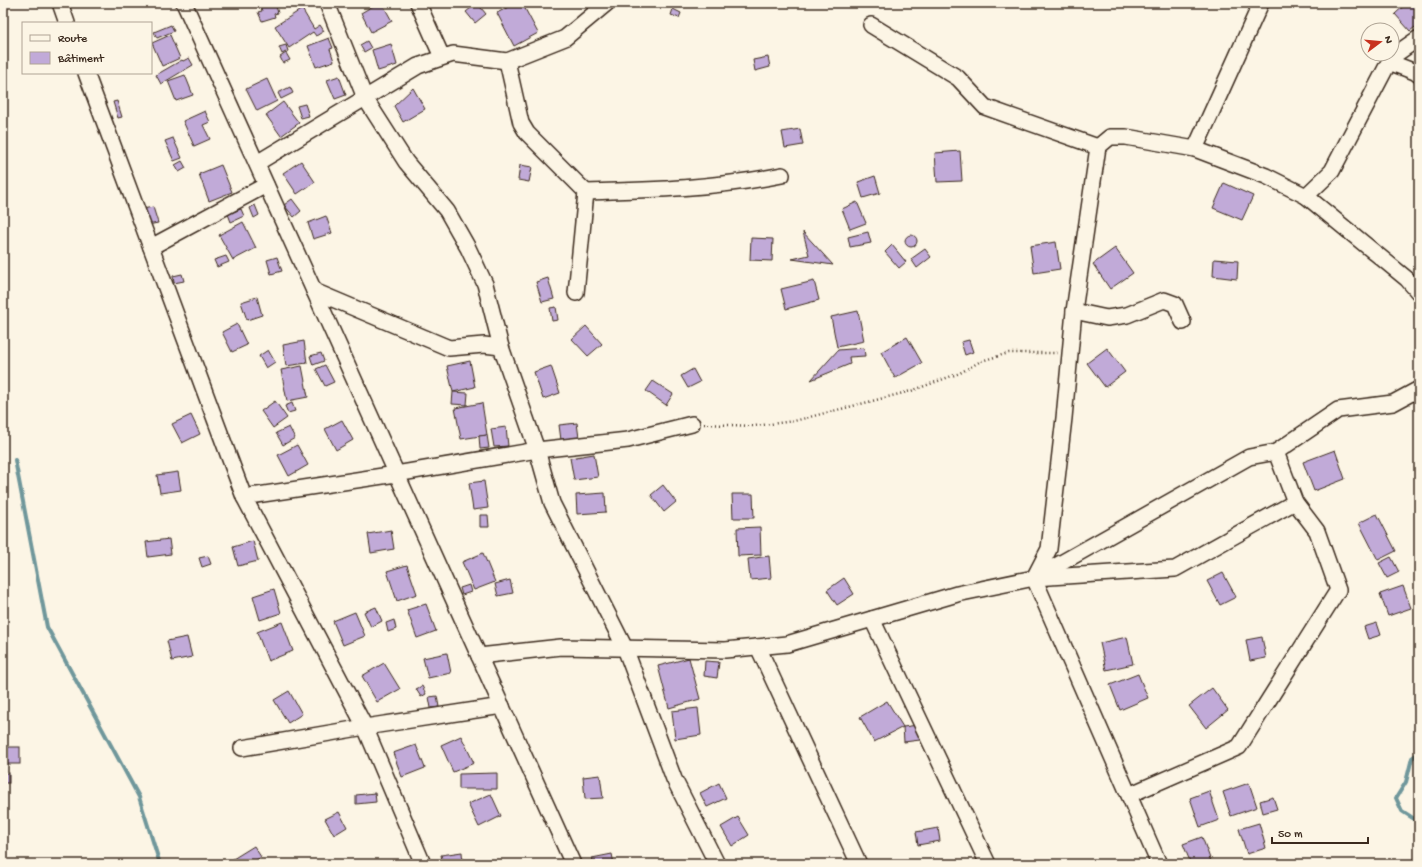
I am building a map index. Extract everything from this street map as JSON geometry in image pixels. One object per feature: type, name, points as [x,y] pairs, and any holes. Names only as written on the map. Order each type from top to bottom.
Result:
[{"type":"street","points":[[60,3],[68,22]]},
{"type":"street","points":[[184,3],[573,864]]},
{"type":"street","points":[[327,3],[365,98],[406,162],[447,211],[468,248],[484,284],[501,346],[537,450],[552,504],[625,648],[674,779],[717,864]]},
{"type":"street","points":[[418,3],[442,57]]},
{"type":"street","points":[[256,163],[418,66],[453,54],[507,61],[565,38],[607,3]]},
{"type":"street","points":[[1195,149],[1262,3]]},
{"type":"street","points":[[871,25],[958,78],[984,107],[1098,147]]},
{"type":"street","points":[[1400,51],[1419,38]]},
{"type":"street","points":[[507,61],[521,123],[527,133],[586,192],[661,190],[754,180],[782,175]]},
{"type":"street","points":[[1306,196],[1332,171],[1389,62],[1419,75]]},
{"type":"street","points":[[86,74],[244,497],[365,727],[423,864]]},
{"type":"street","points":[[1034,578],[1049,549],[1057,486],[1074,311],[1098,147],[1110,137],[1126,137],[1195,149],[1266,176],[1306,196],[1407,279],[1419,292]]},
{"type":"street","points":[[151,247],[266,185]]},
{"type":"street","points":[[576,293],[586,192]]},
{"type":"street","points":[[314,291],[449,348],[484,345],[501,346]]},
{"type":"street","points":[[1074,311],[1107,318],[1127,316],[1164,300],[1176,304],[1183,322]]},
{"type":"street","points":[[1034,578],[1249,458],[1276,452],[1338,410],[1393,403],[1419,389]]},
{"type":"street","points":[[244,497],[396,474],[537,450],[628,440],[692,424]]},
{"type":"street","points":[[1129,795],[1239,747],[1338,590],[1318,531],[1295,502],[1276,452]]},
{"type":"street","points":[[479,656],[561,647],[726,650],[787,644],[957,594],[1034,578],[1175,569],[1295,502]]},
{"type":"street","points":[[1034,578],[1159,864]]},
{"type":"street","points":[[872,619],[988,864]]},
{"type":"street","points":[[758,646],[859,864]]},
{"type":"street","points":[[242,748],[502,706]]},
{"type":"path","points":[[692,424],[754,426],[794,421],[911,391],[960,373],[981,360],[1009,353],[1070,353]]},
{"type":"building","points":[[259,3],[275,3],[278,13],[274,14],[275,17],[262,21],[258,12],[262,11]]},
{"type":"building","points":[[378,3],[382,3],[392,21],[371,32],[361,13]]},
{"type":"building","points":[[477,3],[486,14],[475,23],[466,12]]},
{"type":"building","points":[[516,3],[522,3],[538,33],[514,46],[497,13]]},
{"type":"building","points":[[1407,3],[1419,3],[1419,24],[1410,31],[1395,14]]},
{"type":"building","points":[[302,9],[314,29],[320,25],[324,31],[316,36],[313,32],[289,48],[275,26]]},
{"type":"building","points":[[673,9],[681,13],[679,18],[671,15]]},
{"type":"building","points":[[171,25],[174,31],[157,38],[154,32]]},
{"type":"building","points":[[170,35],[180,58],[162,66],[152,43]]},
{"type":"building","points":[[329,38],[333,48],[330,49],[334,61],[316,67],[308,46]]},
{"type":"building","points":[[367,41],[371,48],[364,52],[360,45]]},
{"type":"building","points":[[391,44],[397,65],[378,71],[372,50]]},
{"type":"building","points":[[286,45],[288,51],[282,54],[279,47]]},
{"type":"building","points":[[286,53],[290,60],[283,63],[280,57]]},
{"type":"building","points":[[768,57],[770,67],[755,71],[753,60]]},
{"type":"building","points":[[189,58],[193,65],[161,84],[156,75],[182,60],[183,61]]},
{"type":"building","points":[[185,75],[193,95],[176,101],[168,81]]},
{"type":"building","points":[[339,76],[346,95],[335,99],[327,80]]},
{"type":"building","points":[[267,79],[277,101],[257,111],[246,89]]},
{"type":"building","points":[[290,87],[293,93],[281,99],[278,93]]},
{"type":"building","points":[[413,88],[425,109],[403,122],[394,106]]},
{"type":"building","points":[[117,101],[122,117],[118,118],[113,102]]},
{"type":"building","points":[[283,102],[299,123],[281,136],[266,115]]},
{"type":"building","points":[[305,104],[309,116],[301,118],[297,106]]},
{"type":"building","points":[[205,111],[210,122],[203,125],[210,139],[194,146],[183,121]]},
{"type":"building","points":[[800,129],[803,145],[785,148],[782,132]]},
{"type":"building","points":[[173,138],[182,158],[174,161],[165,141]]},
{"type":"building","points":[[960,151],[962,181],[937,182],[935,153]]},
{"type":"building","points":[[182,161],[186,168],[179,172],[175,165]]},
{"type":"building","points":[[301,161],[315,182],[297,194],[283,173]]},
{"type":"building","points":[[221,165],[232,192],[209,201],[199,174]]},
{"type":"building","points":[[520,165],[532,167],[529,182],[518,180]]},
{"type":"building","points":[[875,176],[880,193],[863,198],[858,182]]},
{"type":"building","points":[[1224,183],[1253,196],[1242,220],[1213,208]]},
{"type":"building","points":[[292,199],[301,211],[294,217],[284,205]]},
{"type":"building","points":[[857,202],[866,223],[850,229],[842,209]]},
{"type":"building","points":[[255,205],[259,215],[254,218],[250,208]]},
{"type":"building","points":[[153,207],[158,223],[148,225],[143,209]]},
{"type":"building","points":[[241,209],[244,216],[231,222],[228,214]]},
{"type":"building","points":[[326,216],[332,233],[313,239],[308,223]]},
{"type":"building","points":[[243,222],[256,248],[233,260],[219,235]]},
{"type":"building","points":[[803,232],[833,265],[792,259],[809,255]]},
{"type":"building","points":[[868,232],[871,243],[850,247],[848,237]]},
{"type":"building","points":[[909,235],[913,235],[917,241],[913,247],[909,247],[905,243],[905,239]]},
{"type":"building","points":[[751,238],[773,239],[772,261],[750,260]]},
{"type":"building","points":[[1056,242],[1060,269],[1034,273],[1030,246]]},
{"type":"building","points":[[892,245],[906,262],[899,268],[885,252]]},
{"type":"building","points":[[1115,248],[1133,273],[1110,289],[1093,264]]},
{"type":"building","points":[[925,249],[931,257],[917,268],[911,259]]},
{"type":"building","points":[[226,256],[229,262],[217,267],[214,260]]},
{"type":"building","points":[[277,257],[282,271],[271,274],[267,260]]},
{"type":"building","points":[[1214,259],[1238,261],[1237,279],[1213,276]]},
{"type":"building","points":[[182,274],[184,281],[174,283],[173,276]]},
{"type":"building","points":[[548,278],[554,299],[542,302],[536,282]]},
{"type":"building","points":[[814,281],[819,300],[786,309],[781,289]]},
{"type":"building","points":[[257,297],[262,315],[247,320],[241,302]]},
{"type":"building","points":[[556,307],[558,320],[552,321],[550,308]]},
{"type":"building","points":[[858,311],[864,341],[837,347],[831,317]]},
{"type":"building","points":[[237,324],[247,345],[232,352],[222,332]]},
{"type":"building","points":[[586,326],[602,344],[588,356],[572,339]]},
{"type":"building","points":[[907,337],[922,363],[895,378],[881,352]]},
{"type":"building","points":[[969,340],[973,352],[965,355],[961,342]]},
{"type":"building","points":[[304,341],[307,363],[286,366],[283,345]]},
{"type":"building","points":[[864,348],[865,356],[849,357],[850,364],[811,380],[838,350]]},
{"type":"building","points":[[1107,348],[1125,372],[1105,387],[1087,363]]},
{"type":"building","points":[[268,350],[275,362],[266,368],[259,356]]},
{"type":"building","points":[[321,353],[324,361],[313,365],[310,356]]},
{"type":"building","points":[[470,361],[475,387],[453,392],[447,366]]},
{"type":"building","points":[[325,365],[334,382],[325,386],[316,369]]},
{"type":"building","points":[[302,366],[308,397],[287,401],[281,370]]},
{"type":"building","points":[[551,366],[560,393],[543,399],[534,372]]},
{"type":"building","points":[[693,369],[700,382],[688,388],[681,376]]},
{"type":"building","points":[[653,381],[673,394],[666,405],[646,391]]},
{"type":"building","points":[[453,392],[468,393],[467,405],[452,404]]},
{"type":"building","points":[[275,401],[287,418],[273,428],[261,411]]},
{"type":"building","points":[[292,403],[295,411],[288,413],[285,406]]},
{"type":"building","points":[[482,403],[487,435],[461,439],[455,408]]},
{"type":"building","points":[[191,415],[200,434],[182,443],[172,424]]},
{"type":"building","points":[[342,420],[353,440],[336,450],[325,429]]},
{"type":"building","points":[[577,423],[579,438],[561,440],[559,425]]},
{"type":"building","points":[[289,427],[295,438],[283,445],[276,433]]},
{"type":"building","points":[[506,427],[508,446],[494,447],[491,429]]},
{"type":"building","points":[[487,435],[489,448],[480,449],[479,436]]},
{"type":"building","points":[[297,445],[308,465],[289,476],[278,455]]},
{"type":"building","points":[[1335,450],[1345,479],[1314,491],[1303,462]]},
{"type":"building","points":[[594,454],[598,477],[574,480],[570,458]]},
{"type":"building","points":[[178,472],[181,490],[160,493],[157,475]]},
{"type":"building","points":[[484,481],[488,508],[473,510],[469,483]]},
{"type":"building","points":[[663,485],[676,502],[664,512],[651,495]]},
{"type":"building","points":[[605,493],[606,512],[577,514],[576,495]]},
{"type":"building","points":[[732,494],[753,494],[754,518],[733,518]]},
{"type":"building","points":[[1377,514],[1396,551],[1378,560],[1359,523]]},
{"type":"building","points":[[480,515],[488,515],[489,527],[480,527]]},
{"type":"building","points":[[760,527],[761,555],[738,556],[737,528]]},
{"type":"building","points":[[391,530],[394,549],[371,553],[368,534]]},
{"type":"building","points":[[169,539],[171,554],[148,557],[146,542]]},
{"type":"building","points":[[253,541],[258,561],[238,566],[233,547]]},
{"type":"building","points":[[483,553],[495,582],[474,590],[462,562]]},
{"type":"building","points":[[208,556],[211,564],[202,567],[199,558]]},
{"type":"building","points":[[769,556],[771,578],[750,580],[748,559]]},
{"type":"building","points":[[1391,557],[1399,572],[1387,578],[1379,563]]},
{"type":"building","points":[[407,565],[417,594],[397,601],[387,571]]},
{"type":"building","points":[[1223,573],[1236,597],[1220,605],[1207,581]]},
{"type":"building","points":[[844,578],[854,594],[837,605],[827,590]]},
{"type":"building","points":[[510,580],[513,593],[498,596],[495,584]]},
{"type":"building","points":[[469,585],[471,592],[462,595],[460,588]]},
{"type":"building","points":[[1403,586],[1411,608],[1388,616],[1380,594]]},
{"type":"building","points":[[274,589],[281,613],[260,620],[253,596]]},
{"type":"building","points":[[426,604],[436,631],[417,638],[407,610]]},
{"type":"building","points":[[376,607],[382,621],[371,627],[364,612]]},
{"type":"building","points":[[355,612],[365,636],[343,645],[333,621]]},
{"type":"building","points":[[394,620],[396,629],[388,632],[386,623]]},
{"type":"building","points":[[282,622],[293,651],[268,661],[257,632]]},
{"type":"building","points":[[1377,623],[1381,635],[1368,639],[1364,627]]},
{"type":"building","points":[[187,637],[192,657],[172,661],[167,641]]},
{"type":"building","points":[[1127,637],[1133,664],[1106,670],[1100,643]]},
{"type":"building","points":[[1262,637],[1266,658],[1250,661],[1246,640]]},
{"type":"building","points":[[447,653],[451,673],[428,678],[423,658]]},
{"type":"building","points":[[689,658],[700,699],[669,708],[658,666]]},
{"type":"building","points":[[705,661],[719,662],[717,678],[704,676]]},
{"type":"building","points":[[384,663],[400,689],[377,702],[362,676]]},
{"type":"building","points":[[1138,674],[1148,698],[1120,710],[1110,685]]},
{"type":"building","points":[[422,686],[426,694],[421,697],[416,689]]},
{"type":"building","points":[[1212,688],[1228,710],[1206,728],[1189,706]]},
{"type":"building","points":[[289,691],[302,714],[288,723],[274,700]]},
{"type":"building","points":[[437,696],[439,707],[431,708],[429,697]]},
{"type":"building","points":[[887,701],[903,727],[874,742],[860,717]]},
{"type":"building","points":[[698,708],[701,735],[675,739],[672,711]]},
{"type":"building","points":[[918,725],[920,740],[904,742],[903,727]]},
{"type":"building","points":[[461,736],[474,763],[453,772],[441,745]]},
{"type":"building","points":[[416,745],[425,768],[402,777],[393,753]]},
{"type":"building","points":[[3,747],[20,747],[20,764],[3,764]]},
{"type":"building","points":[[3,773],[9,773],[9,783],[3,783]]},
{"type":"building","points":[[497,773],[497,789],[459,789],[459,774]]},
{"type":"building","points":[[600,775],[603,798],[585,799],[583,777]]},
{"type":"building","points":[[719,783],[726,798],[707,807],[700,793]]},
{"type":"building","points":[[1249,783],[1257,807],[1231,816],[1223,792]]},
{"type":"building","points":[[1209,791],[1219,820],[1200,827],[1190,798]]},
{"type":"building","points":[[375,793],[376,802],[356,804],[356,795]]},
{"type":"building","points":[[491,794],[501,816],[479,827],[468,804]]},
{"type":"building","points":[[1273,797],[1277,809],[1263,813],[1260,801]]},
{"type":"building","points":[[339,812],[347,827],[334,835],[325,819]]},
{"type":"building","points":[[738,817],[749,835],[732,846],[721,827]]},
{"type":"building","points":[[1259,823],[1266,848],[1247,854],[1239,829]]},
{"type":"building","points":[[938,828],[940,841],[918,845],[916,832]]},
{"type":"building","points":[[1202,837],[1212,864],[1191,864],[1183,844]]},
{"type":"building","points":[[254,846],[261,857],[250,864],[236,864],[233,859]]},
{"type":"building","points":[[462,852],[463,864],[443,864],[441,855]]},
{"type":"building","points":[[612,854],[614,864],[594,864],[592,858]]},
{"type":"waterway","points":[[15,460],[47,627],[139,797],[160,864]]},
{"type":"waterway","points":[[1419,753],[1412,758],[1406,782],[1396,798],[1402,811],[1419,822]]}]
